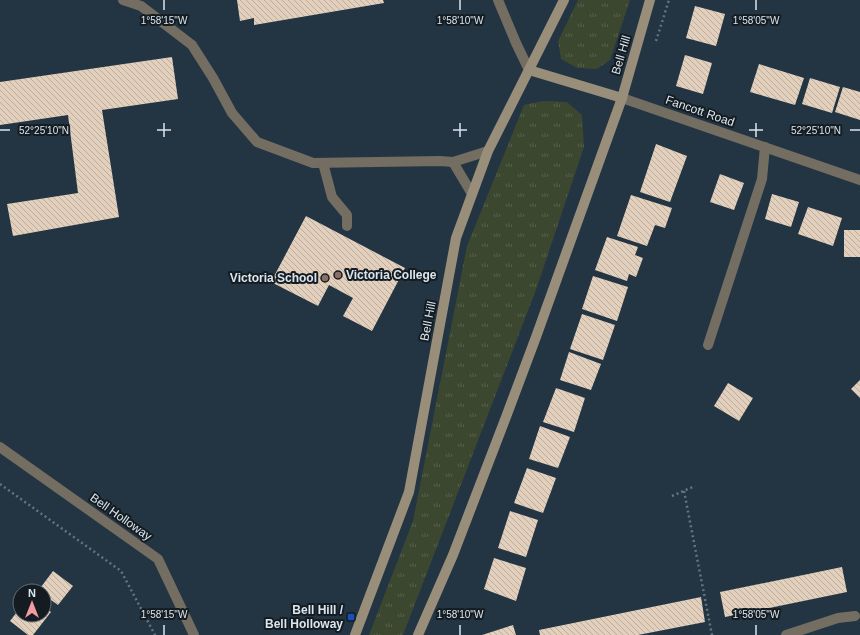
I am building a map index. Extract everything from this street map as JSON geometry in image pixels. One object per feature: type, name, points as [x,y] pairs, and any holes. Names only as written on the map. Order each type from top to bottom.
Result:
[{"type":"main road","name":"Bell Hill","points":[[355,635],[409,492],[456,238],[488,151],[564,0]]},
{"type":"main road","name":"Bell Hill","points":[[418,635],[456,547],[506,417],[622,98],[650,0]]},
{"type":"main road","points":[[529,70],[622,98]]},
{"type":"main road","name":"Bell Hill","points":[[422,635],[429,610]]},
{"type":"street","points":[[123,0],[141,6],[192,45],[213,78],[232,113],[257,142],[313,163],[454,162],[488,151]]},
{"type":"street","points":[[498,0],[529,70]]},
{"type":"street","name":"Fancott Road","points":[[622,98],[860,180]]},
{"type":"street","points":[[708,345],[762,179],[765,147]]},
{"type":"street","points":[[454,162],[472,194]]},
{"type":"street","points":[[323,163],[332,197],[347,215],[347,226]]},
{"type":"street","name":"Bell Holloway","points":[[0,447],[158,559],[194,635]]},
{"type":"street","points":[[786,635],[838,618],[854,616]]},
{"type":"path","points":[[0,484],[121,571],[155,635]]},
{"type":"path","points":[[672,496],[695,486]]},
{"type":"path","points":[[684,492],[712,635]]},
{"type":"green space","points":[[578,0],[630,0],[610,60],[597,69],[577,68],[561,59],[558,41]]},
{"type":"green space","points":[[543,101],[567,102],[582,115],[584,147],[536,290],[403,635],[369,635],[413,521],[467,246],[524,105]]},
{"type":"building","points":[[237,0],[383,0],[384,3],[254,25],[254,18],[240,21]]},
{"type":"building","points":[[695,6],[725,14],[716,46],[686,38]]},
{"type":"building","points":[[685,55],[712,63],[703,94],[676,86]]},
{"type":"building","points":[[172,57],[178,99],[102,110],[119,217],[13,236],[7,204],[78,193],[68,115],[0,125],[0,82]]},
{"type":"building","points":[[759,64],[804,78],[795,105],[750,92]]},
{"type":"building","points":[[810,78],[840,87],[832,113],[802,104]]},
{"type":"building","points":[[843,87],[860,92],[860,120],[835,112]]},
{"type":"building","points":[[656,144],[687,156],[670,202],[640,192]]},
{"type":"building","points":[[720,174],[744,183],[734,210],[710,202]]},
{"type":"building","points":[[772,194],[799,202],[791,227],[765,219]]},
{"type":"building","points":[[631,195],[672,208],[665,228],[655,225],[647,246],[617,236]]},
{"type":"building","points":[[808,207],[842,218],[833,246],[798,234]]},
{"type":"building","name":"Victoria College","points":[[306,216],[405,268],[372,331],[343,316],[353,298],[329,285],[318,306],[271,282]]},
{"type":"building","points":[[844,230],[860,230],[860,257],[844,257]]},
{"type":"building","points":[[607,237],[638,247],[635,255],[643,258],[636,277],[629,274],[627,281],[595,270]]},
{"type":"building","points":[[593,276],[628,287],[617,321],[582,309]]},
{"type":"building","points":[[582,314],[615,325],[603,360],[570,349]]},
{"type":"building","points":[[569,352],[601,364],[591,390],[560,380]]},
{"type":"building","points":[[860,380],[860,398],[851,389]]},
{"type":"building","points":[[728,383],[753,398],[739,421],[714,406]]},
{"type":"building","points":[[556,388],[585,398],[574,432],[543,422]]},
{"type":"building","points":[[540,426],[570,437],[558,468],[529,459]]},
{"type":"building","points":[[527,468],[556,478],[543,513],[514,503]]},
{"type":"building","points":[[510,511],[538,520],[526,557],[498,548]]},
{"type":"building","points":[[494,558],[526,568],[516,601],[484,589]]},
{"type":"building","points":[[842,567],[847,592],[725,617],[720,592]]},
{"type":"building","points":[[53,571],[73,586],[58,605],[52,601],[52,583],[44,583]]},
{"type":"building","points":[[701,597],[705,622],[638,635],[540,635],[539,630]]},
{"type":"building","points":[[13,623],[42,623],[33,635],[28,635]]},
{"type":"building","points":[[513,625],[516,635],[482,635]]},
{"type":"place","name":"Victoria College","points":[[338,275]]},
{"type":"place","name":"Victoria School","points":[[325,278]]},
{"type":"place","name":"Bell Hill / Bell Holloway","points":[[351,617]]}]
